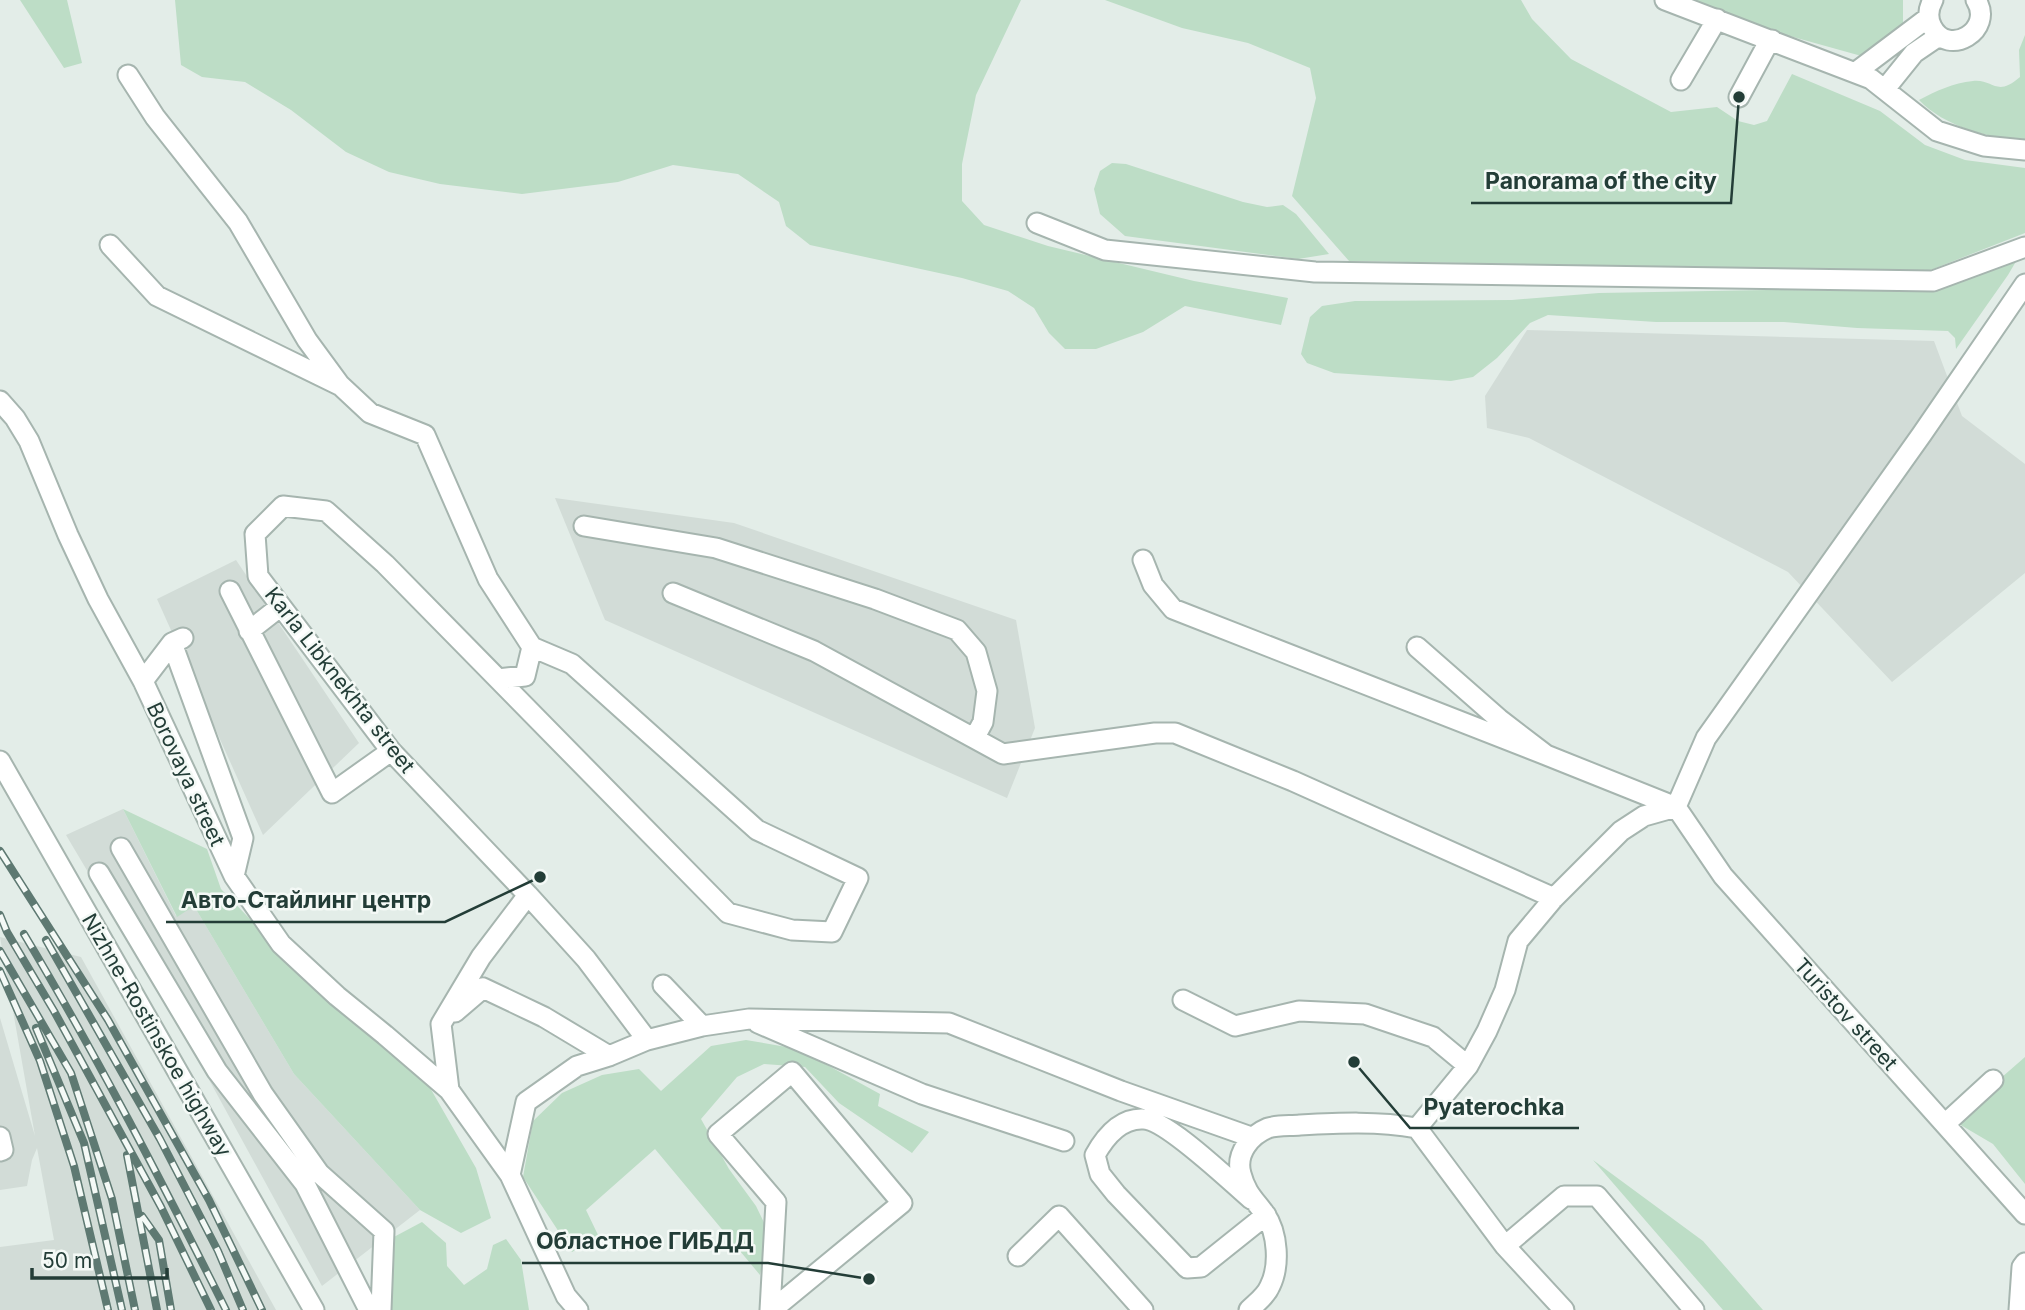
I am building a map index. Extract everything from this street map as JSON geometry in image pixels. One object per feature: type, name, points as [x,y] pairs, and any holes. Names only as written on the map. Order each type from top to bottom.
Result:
[{"type":"street","points":[[1665,0],[1871,79],[1937,131],[1983,146],[2025,150]]},
{"type":"street","points":[[1931,8],[1930,24],[1939,36],[1954,41],[1973,34],[1979,25],[1981,15],[1976,0]]},
{"type":"street","points":[[1856,72],[1931,8]]},
{"type":"street","points":[[1681,80],[1717,19]]},
{"type":"street","points":[[1885,89],[1914,53],[1939,36]]},
{"type":"street","points":[[1739,97],[1772,40]]},
{"type":"street","points":[[128,75],[155,117],[238,222],[307,340],[340,385],[370,412],[425,435],[488,579],[532,647],[572,664],[757,830],[858,878],[832,932],[792,930],[728,913],[498,679]]},
{"type":"street","points":[[1037,223],[1105,250],[1315,272],[1933,281],[2025,247]]},
{"type":"street","points":[[110,245],[157,296],[340,385]]},
{"type":"street","points":[[1676,807],[1706,738],[1922,435],[2025,284]]},
{"type":"street","name":"Borovaya street","points":[[0,401],[15,418],[29,441],[68,535],[143,681],[234,876],[281,944],[337,996],[449,1090]]},
{"type":"street","name":"Karla Libknekhta street","points":[[498,679],[385,564],[326,511],[283,506],[256,534],[258,576],[391,751],[586,960],[647,1040]]},
{"type":"street","points":[[584,526],[716,548],[875,598],[957,630],[976,652],[987,691],[983,722],[975,737]]},
{"type":"street","points":[[1143,560],[1153,585],[1172,609],[1676,807]]},
{"type":"street","points":[[230,591],[332,793],[391,751]]},
{"type":"street","points":[[673,593],[814,650],[1003,754],[1155,733],[1175,733],[1293,781],[1554,898]]},
{"type":"street","points":[[249,631],[281,606]]},
{"type":"street","points":[[143,681],[177,640],[243,838],[234,876]]},
{"type":"street","points":[[498,679],[525,676],[532,647]]},
{"type":"street","points":[[1417,647],[1499,719],[1546,755]]},
{"type":"street","name":"Nizhne-Rostinskoe highway","points":[[0,761],[314,1310]]},
{"type":"street","points":[[1417,1128],[1468,1066],[1487,1031],[1505,990],[1518,941],[1554,898],[1621,831],[1644,816],[1676,807]]},
{"type":"street","name":"Turistov street","points":[[1676,807],[1723,876],[2025,1214]]},
{"type":"street","points":[[121,848],[262,1094],[319,1173],[384,1231],[381,1310]]},
{"type":"street","points":[[99,873],[217,1071],[305,1184],[369,1310]]},
{"type":"street","points":[[528,895],[481,957],[441,1024],[449,1090],[510,1175],[566,1296],[578,1310]]},
{"type":"street","points":[[663,985],[702,1026]]},
{"type":"street","points":[[441,1024],[483,988],[544,1017],[609,1056]]},
{"type":"street","points":[[1183,1000],[1235,1027],[1299,1011],[1365,1014],[1433,1037],[1468,1066]]},
{"type":"street","points":[[510,1175],[526,1102],[577,1066],[647,1040],[702,1026],[748,1019],[949,1023],[1121,1091],[1251,1137]]},
{"type":"street","points":[[748,1019],[922,1094],[1064,1141]]},
{"type":"street","points":[[792,1072],[902,1203],[771,1310],[776,1202],[718,1134],[792,1072]]},
{"type":"street","points":[[1945,1124],[1993,1080]]},
{"type":"street","points":[[1249,1310],[1270,1286],[1276,1265],[1275,1241],[1266,1216],[1251,1199],[1171,1130],[1146,1118],[1123,1122],[1102,1142],[1095,1155],[1100,1174],[1116,1194],[1187,1268],[1201,1268],[1266,1216]]},
{"type":"street","points":[[1251,1199],[1240,1171],[1243,1149],[1251,1137],[1271,1127],[1389,1123],[1417,1128],[1505,1246],[1564,1310]]},
{"type":"street","points":[[0,1137],[3,1150],[0,1151]]},
{"type":"street","points":[[1505,1246],[1563,1196],[1597,1196],[1694,1310]]},
{"type":"street","points":[[1018,1256],[1059,1216],[1143,1310]]},
{"type":"street","points":[[2020,1310],[2022,1267],[2025,1263]]},
{"type":"shaded area","points":[[1527,330],[1934,341],[1962,416],[2025,464],[2025,573],[1892,682],[1788,572],[1529,438],[1487,428],[1485,396]]},
{"type":"shaded area","points":[[555,498],[734,523],[1016,620],[1035,728],[1007,798],[605,620]]},
{"type":"shaded area","points":[[236,560],[359,743],[263,835],[157,599]]},
{"type":"shaded area","points":[[123,809],[176,916],[194,906],[294,1074],[420,1210],[322,1286],[184,1034],[66,835]]},
{"type":"shaded area","points":[[0,937],[81,957],[276,1310],[0,1310],[0,1247],[54,1240],[37,1148],[27,1186],[0,1190],[0,1018],[35,1136]]},
{"type":"green space","points":[[20,0],[67,0],[82,63],[64,68]]},
{"type":"green space","points":[[175,0],[1021,0],[976,95],[962,164],[962,201],[984,225],[1048,246],[1194,281],[1288,298],[1281,325],[1185,306],[1143,332],[1096,349],[1065,349],[1049,333],[1034,308],[1008,291],[962,278],[810,245],[786,226],[779,202],[738,174],[673,165],[618,182],[522,194],[440,184],[389,172],[346,152],[291,110],[245,82],[202,77],[181,65]]},
{"type":"green space","points":[[1105,0],[1521,0],[1532,19],[1571,59],[1671,112],[1717,107],[1738,121],[1754,125],[1767,121],[1792,74],[1880,111],[1925,145],[1965,160],[2025,168],[2025,233],[1928,271],[1349,261],[1292,196],[1316,98],[1310,68],[1248,43],[1182,28]]},
{"type":"green space","points":[[1689,0],[1903,0],[1903,23],[1865,57],[1750,25]]},
{"type":"green space","points":[[2025,35],[2025,141],[1968,130],[1941,117],[1919,100],[1966,82],[1980,81],[2000,87],[2012,83],[2020,77],[2019,50]]},
{"type":"green space","points":[[1112,163],[1126,164],[1243,202],[1267,207],[1283,205],[1296,214],[1329,254],[1298,259],[1125,236],[1100,214],[1094,189],[1100,171]]},
{"type":"green space","points":[[2018,258],[1956,349],[1955,338],[1948,331],[1784,322],[1656,322],[1548,315],[1530,323],[1497,358],[1473,377],[1451,381],[1334,373],[1307,363],[1301,354],[1310,317],[1322,306],[1355,301],[1512,300],[1599,293],[1766,290],[1923,291],[1962,282]]},
{"type":"green space","points":[[123,809],[207,849],[221,889],[303,974],[425,1079],[476,1168],[491,1218],[461,1233],[420,1210],[294,1074],[194,906],[177,917]]},
{"type":"green space","points":[[746,1040],[798,1049],[880,1094],[878,1106],[929,1132],[912,1153],[839,1103],[805,1067],[764,1064],[737,1077],[701,1119],[729,1169],[756,1206],[769,1233],[760,1275],[655,1149],[586,1210],[599,1237],[572,1252],[523,1177],[533,1121],[562,1093],[602,1075],[639,1069],[661,1091],[711,1046]]},
{"type":"green space","points":[[2025,1057],[2025,1184],[1993,1144],[1959,1124],[1970,1105]]},
{"type":"green space","points":[[1593,1160],[1703,1241],[1763,1310],[1723,1310]]},
{"type":"green space","points":[[422,1222],[446,1243],[447,1266],[464,1285],[487,1269],[493,1245],[506,1239],[521,1260],[529,1310],[391,1310],[386,1274],[392,1238]]},
{"type":"railway","points":[[0,851],[108,1020],[209,1200],[262,1310]]},
{"type":"railway","points":[[0,915],[161,1207],[211,1310]]},
{"type":"railway","points":[[24,934],[128,1120],[226,1310]]},
{"type":"railway","points":[[46,940],[160,1139],[218,1251],[243,1310]]},
{"type":"railway","points":[[0,951],[71,1073],[112,1199],[135,1310]]},
{"type":"railway","points":[[0,971],[40,1061],[74,1166],[108,1310]]},
{"type":"railway","points":[[36,1028],[84,1143],[122,1310]]},
{"type":"railway","points":[[127,1155],[157,1310]]},
{"type":"railway","points":[[142,1216],[159,1240],[171,1310]]},
{"type":"place","name":"Panorama of the city","points":[[1739,97]]},
{"type":"place","name":"Авто-Стайлинг центр","points":[[540,877]]},
{"type":"place","name":"Pyaterochka","points":[[1354,1062]]},
{"type":"place","name":"Областное ГИБДД","points":[[869,1279]]}]
